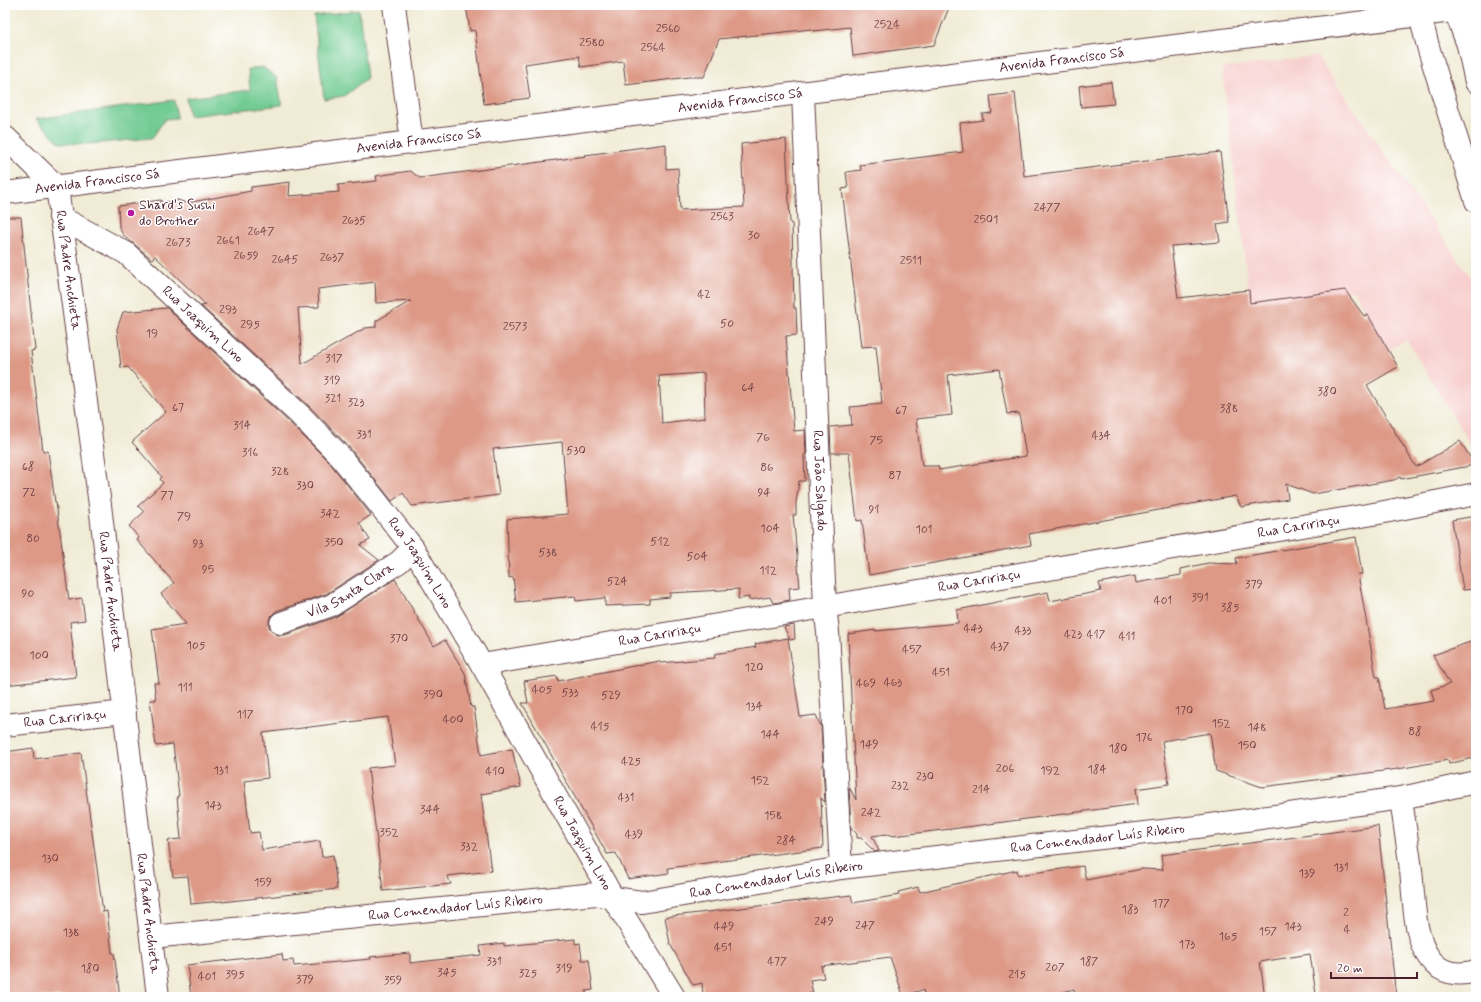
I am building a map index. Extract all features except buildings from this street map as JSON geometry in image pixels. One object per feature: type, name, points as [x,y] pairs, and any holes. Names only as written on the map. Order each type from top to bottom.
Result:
[{"type":"street","points":[[394,5],[412,143]]},
{"type":"street","points":[[1462,8],[1476,82]]},
{"type":"street","name":"Avenida Francisco Sá","points":[[5,194],[803,93],[1418,10],[1462,8]]},
{"type":"street","points":[[1418,10],[1476,201]]},
{"type":"street","name":"Rua João Salgado","points":[[803,93],[825,606],[828,632],[841,868]]},
{"type":"street","points":[[5,137],[57,187]]},
{"type":"street","name":"Rua Padre Anchieta","points":[[57,187],[99,498],[158,997]]},
{"type":"street","name":"Rua Joaquim Lino","points":[[60,217],[126,253],[301,416],[339,455],[413,548],[482,665],[613,898],[674,997]]},
{"type":"street","name":"Rua Caririaçu","points":[[482,665],[825,606],[1379,514],[1476,494]]},
{"type":"street","name":"Vila Santa Clara","points":[[280,623],[332,605],[399,562],[413,548]]},
{"type":"street","name":"Rua Caririaçu","points":[[5,725],[125,712]]},
{"type":"street","name":"Rua Comendador Luís Ribeiro","points":[[151,937],[596,894],[642,902],[841,868],[1189,828],[1401,798],[1476,782]]},
{"type":"street","points":[[1401,798],[1415,909],[1423,947],[1429,958],[1436,966],[1446,972],[1466,974],[1476,971]]},
{"type":"shaded area","points":[[1317,56],[1476,285],[1476,454],[1407,340],[1388,350],[1353,290],[1250,303],[1222,68]]},
{"type":"green space","points":[[359,10],[367,78],[344,96],[324,99],[314,16]]},
{"type":"green space","points":[[263,67],[277,78],[282,105],[189,116],[186,98],[250,90],[248,69]]},
{"type":"green space","points":[[174,100],[177,118],[165,119],[152,138],[91,144],[60,143],[36,119]]},
{"type":"place","name":"Shard's Sushi do Brother","points":[[131,213]]}]
